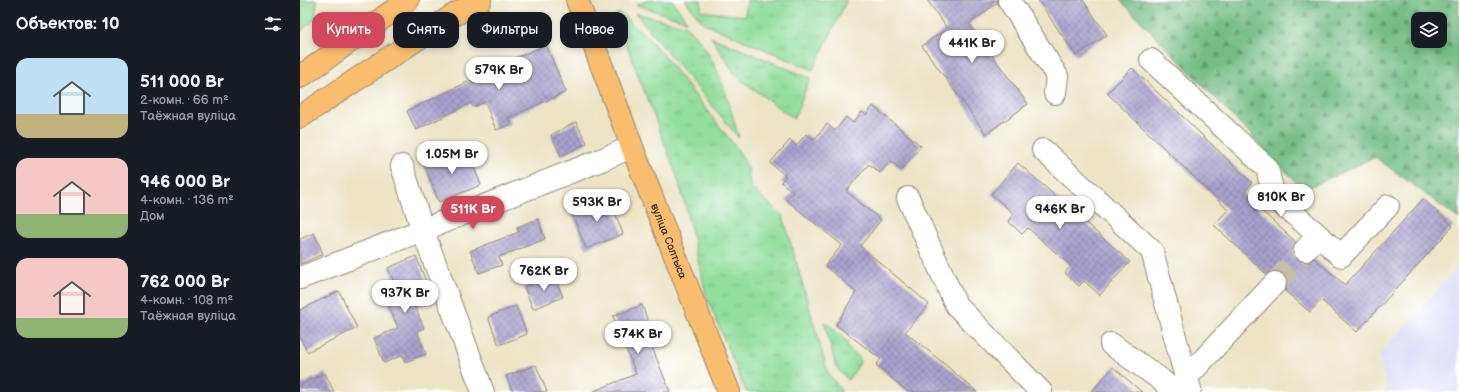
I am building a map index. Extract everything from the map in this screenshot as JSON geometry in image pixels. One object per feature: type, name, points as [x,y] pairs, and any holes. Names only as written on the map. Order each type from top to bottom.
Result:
[{"type":"main road","points":[[300,76],[408,0]]},
{"type":"main road","points":[[300,117],[449,18],[480,0]]},
{"type":"main road","name":"вуліца Солтыса","points":[[577,0],[632,147],[729,392]]},
{"type":"street","points":[[1008,0],[1056,76],[1055,93]]},
{"type":"street","points":[[1152,60],[1267,168],[1274,197],[1312,243],[1341,256],[1388,206]]},
{"type":"street","points":[[300,278],[423,231],[632,147]]},
{"type":"street","points":[[1043,150],[1152,251],[1184,387]]},
{"type":"street","points":[[402,166],[423,231],[483,392]]},
{"type":"street","points":[[908,198],[956,305],[1041,392]]},
{"type":"street","points":[[1184,387],[1275,283]]},
{"type":"street","points":[[1110,344],[1160,379],[1184,387]]},
{"type":"shaded area","points":[[1459,265],[1459,392],[1388,392],[1379,355]]},
{"type":"green space","points":[[300,0],[317,0],[316,12],[312,12],[312,22],[300,32]]},
{"type":"green space","points":[[649,0],[672,0],[687,21],[636,5]]},
{"type":"green space","points":[[685,0],[701,0],[701,11],[745,16],[747,0],[847,0],[813,70],[703,23]]},
{"type":"green space","points":[[1120,0],[1459,0],[1459,219],[1375,157],[1304,190]]},
{"type":"green space","points":[[635,13],[684,25],[696,36],[720,77],[739,138]]},
{"type":"green space","points":[[628,20],[661,52],[738,150],[748,168],[750,187],[783,216],[828,373],[842,392],[746,392],[707,298],[685,204],[676,173],[628,48]]},
{"type":"green space","points":[[711,37],[810,78],[794,119],[736,76]]},
{"type":"green space","points":[[824,321],[847,341],[848,349],[859,357],[860,363],[848,380],[836,367]]},
{"type":"building","points":[[927,0],[997,0],[997,3],[969,24],[1028,104],[986,134],[922,46],[947,28]]},
{"type":"building","points":[[1038,0],[1083,0],[1107,35],[1076,56]]},
{"type":"building","points":[[539,48],[547,48],[566,92],[508,118],[511,124],[496,130],[485,102],[473,107],[471,103],[416,130],[407,111],[472,80],[471,77]]},
{"type":"building","points":[[1132,68],[1252,183],[1243,194],[1296,242],[1293,248],[1293,254],[1297,259],[1303,262],[1309,262],[1314,258],[1345,285],[1423,199],[1453,226],[1357,332],[1321,300],[1310,312],[1285,291],[1287,280],[1283,274],[1278,271],[1272,271],[1266,274],[1214,225],[1228,210],[1107,93]]},
{"type":"building","points":[[873,106],[921,146],[902,170],[891,161],[880,173],[869,164],[846,191],[881,220],[860,246],[929,304],[905,332],[977,392],[908,392],[876,365],[881,359],[836,325],[856,292],[825,266],[842,245],[786,200],[793,192],[781,182],[786,176],[770,163],[790,140],[796,146],[806,134],[814,140],[827,124],[835,131],[846,117],[853,123],[862,112],[866,115]]},
{"type":"building","points":[[576,122],[587,143],[561,156],[551,135]]},
{"type":"building","points":[[466,148],[481,185],[439,202],[424,165]]},
{"type":"building","points":[[1018,163],[1130,262],[1100,295],[1084,281],[1079,286],[1065,273],[1071,266],[1028,228],[1022,234],[1008,221],[1014,214],[991,194]]},
{"type":"building","points":[[609,197],[623,234],[586,249],[571,211]]},
{"type":"building","points":[[538,219],[545,239],[499,257],[502,265],[479,273],[470,251],[519,232],[517,227]]},
{"type":"building","points":[[314,233],[323,254],[300,264],[300,239]]},
{"type":"building","points":[[416,256],[427,284],[421,287],[427,302],[415,307],[424,328],[417,331],[426,354],[405,362],[403,355],[384,363],[374,338],[398,328],[388,304],[401,299],[388,268]]},
{"type":"building","points":[[554,275],[563,297],[533,309],[524,287]]},
{"type":"building","points":[[339,291],[357,328],[307,352],[300,337],[300,310]]},
{"type":"building","points":[[642,305],[653,335],[648,337],[670,392],[594,392],[636,374],[613,316]]},
{"type":"building","points":[[516,306],[527,334],[499,345],[488,317]]},
{"type":"building","points":[[536,365],[547,392],[513,392],[506,376]]},
{"type":"building","points":[[1113,367],[1142,392],[1091,392]]},
{"type":"building","points":[[325,373],[334,392],[300,392],[300,385]]},
{"type":"tunnel","points":[[1275,283],[1305,250]]}]
